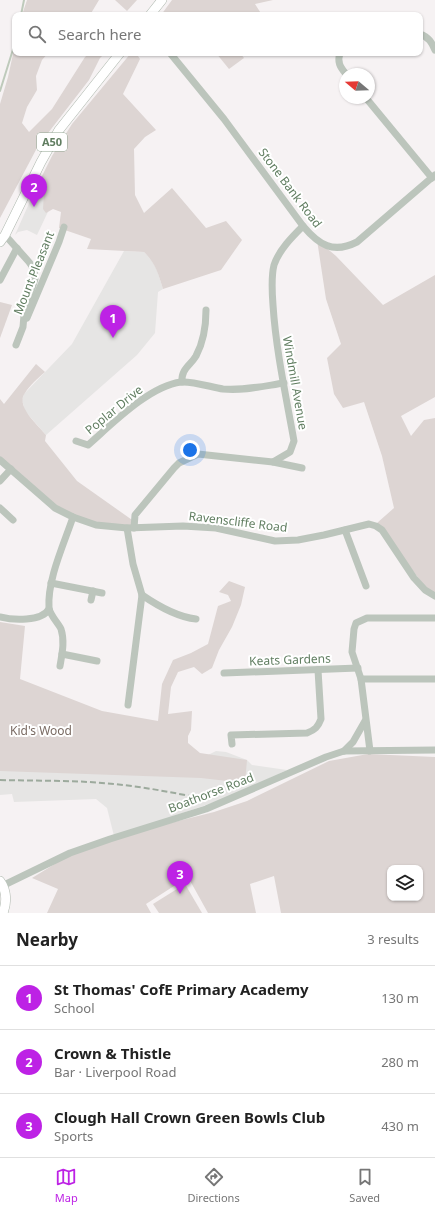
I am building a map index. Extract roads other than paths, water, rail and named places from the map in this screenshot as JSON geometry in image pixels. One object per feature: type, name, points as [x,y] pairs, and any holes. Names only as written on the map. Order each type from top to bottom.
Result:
[{"type":"main road","points":[[152,12],[159,1]]},
{"type":"main road","name":"A50","points":[[3,239],[41,162],[59,130],[118,56]]},
{"type":"main road","points":[[1,885],[6,898],[3,913]]},
{"type":"street","points":[[423,35],[431,41],[435,50]]},
{"type":"street","name":"Stone Bank Road","points":[[172,56],[224,118],[303,226],[319,242],[326,246],[346,248],[357,242],[433,176]]},
{"type":"street","points":[[339,56],[342,68]]},
{"type":"street","points":[[371,104],[433,176]]},
{"type":"street","name":"Windmill Avenue","points":[[273,462],[290,452],[294,441],[274,328],[274,265],[281,252],[303,226]]},
{"type":"street","name":"Mount Pleasant","points":[[16,345],[64,227]]},
{"type":"street","name":"Mount Pleasant","points":[[3,239],[17,248],[34,269],[35,279],[24,315],[23,327]]},
{"type":"street","points":[[0,280],[17,248]]},
{"type":"street","points":[[182,382],[181,377],[183,371],[196,356],[203,340],[206,327],[206,310]]},
{"type":"street","name":"Poplar Drive","points":[[76,441],[88,445],[148,395],[167,386],[182,382],[224,389],[237,389],[284,383]]},
{"type":"street","points":[[128,705],[142,595],[133,564],[130,528],[135,515],[174,468],[198,454],[273,462],[302,468]]},
{"type":"street","name":"Ravenscliffe Road","points":[[0,460],[55,508],[73,517],[96,525],[130,528],[183,526],[216,528],[275,540],[298,540],[369,524],[376,526],[382,530],[414,578],[425,590],[435,596]]},
{"type":"street","points":[[0,481],[11,469]]},
{"type":"street","points":[[0,508],[13,520]]},
{"type":"street","points":[[0,617],[36,618],[47,613],[49,609],[51,582],[73,517]]},
{"type":"street","points":[[345,530],[366,586]]},
{"type":"street","points":[[51,582],[102,593]]},
{"type":"street","points":[[91,600],[93,591]]},
{"type":"street","points":[[142,595],[153,602],[192,620]]},
{"type":"street","points":[[49,609],[61,630],[63,642],[60,666]]},
{"type":"street","points":[[370,751],[361,679],[352,652],[356,623],[367,618],[435,618]]},
{"type":"street","points":[[62,654],[88,663],[97,662]]},
{"type":"street","name":"Keats Gardens","points":[[224,673],[358,668]]},
{"type":"street","points":[[232,744],[231,735],[307,733],[314,731],[319,725],[321,719],[318,670]]},
{"type":"street","points":[[361,679],[435,679]]},
{"type":"street","points":[[344,752],[353,742],[366,721]]},
{"type":"street","name":"Boathorse Road","points":[[1,885],[70,853],[206,809],[326,757],[344,752],[435,750]]},
{"type":"waterway","points":[[22,12],[24,0]]},
{"type":"waterway","points":[[0,91],[12,53]]},
{"type":"railway","points":[[0,780],[71,781],[114,784],[149,788],[205,799]]},
{"type":"place","name":"Crown & Thistle","points":[[34,207]]},
{"type":"place","name":"St Thomas' CofE Primary Academy","points":[[113,338]]},
{"type":"place","name":"Clough Hall Crown Green Bowls Club","points":[[180,894]]},
{"type":"park label","name":"Kid's Wood","points":[[41,731]]}]
